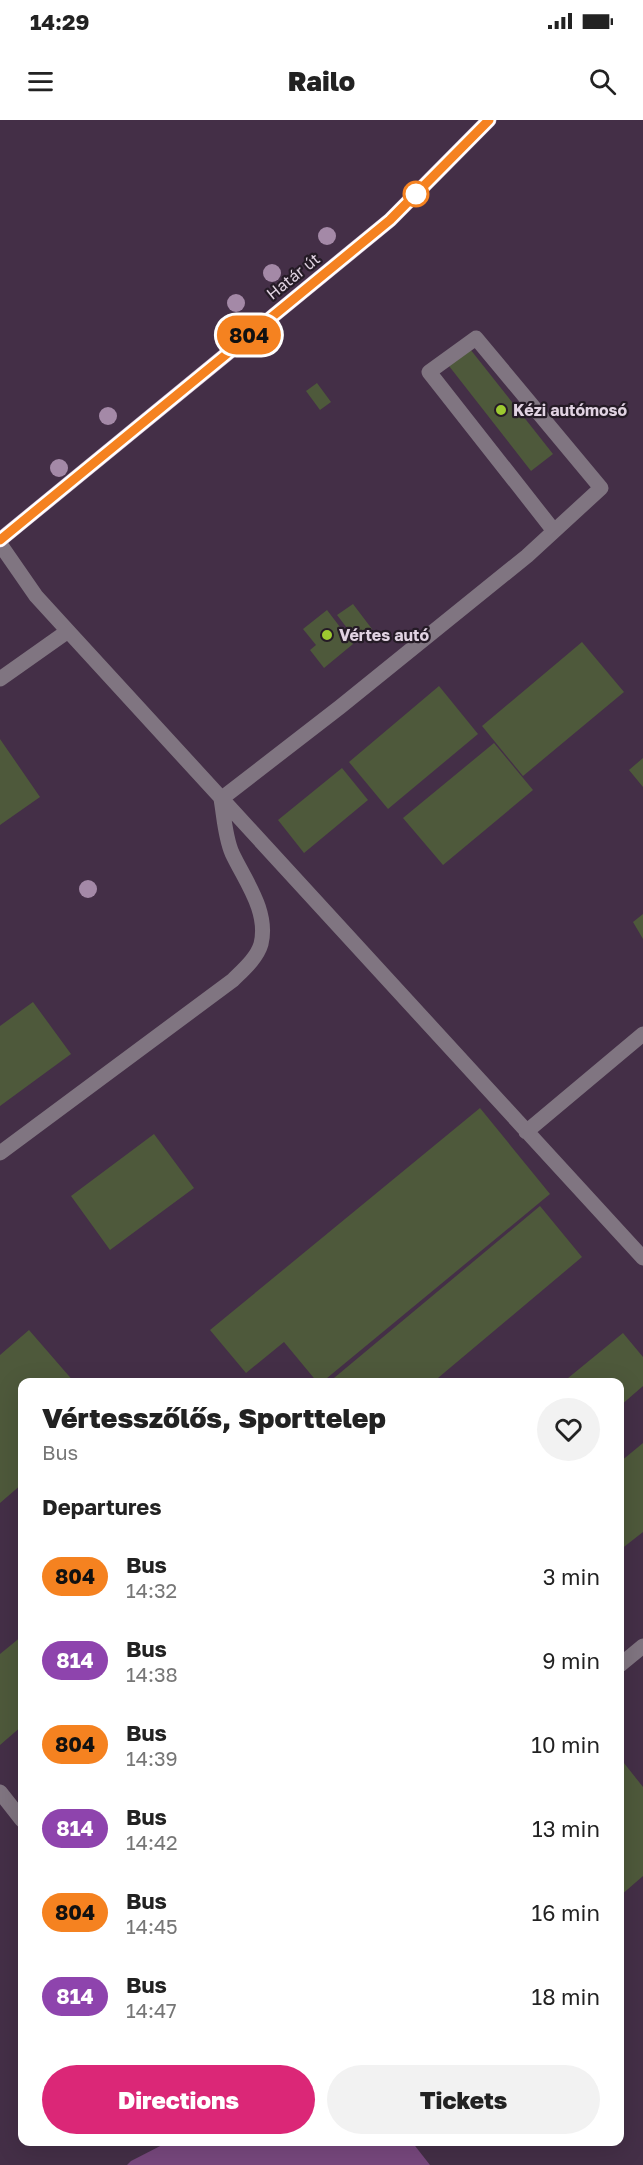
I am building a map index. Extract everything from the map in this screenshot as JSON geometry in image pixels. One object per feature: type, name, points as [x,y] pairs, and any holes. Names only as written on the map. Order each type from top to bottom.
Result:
[{"type":"main road","name":"Határ út","points":[[0,542],[390,220],[489,120]]},
{"type":"lane","points":[[221,799],[527,556],[601,488],[476,338],[429,372],[554,531]]},
{"type":"lane","points":[[0,542],[36,596],[68,632],[643,1258]]},
{"type":"lane","points":[[0,679],[68,632]]},
{"type":"lane","points":[[0,1153],[233,980],[250,962],[261,944],[261,922],[257,901],[231,850],[221,799]]},
{"type":"lane","points":[[526,1132],[643,1034]]},
{"type":"lane","points":[[624,1662],[643,1646]]},
{"type":"lane","points":[[0,1792],[18,1815]]},
{"type":"shaded area","points":[[160,2146],[415,2146],[430,2165],[127,2165]]},
{"type":"building","name":"Kézi autómosó","points":[[470,349],[553,454],[531,471],[449,366]]},
{"type":"building","points":[[317,383],[331,402],[320,410],[306,391]]},
{"type":"building","points":[[353,604],[372,629],[357,641],[337,615]]},
{"type":"building","points":[[327,610],[353,644],[324,668],[310,650],[316,645],[303,629]]},
{"type":"building","points":[[582,642],[624,692],[523,776],[482,726]]},
{"type":"building","points":[[439,686],[478,734],[388,809],[349,762]]},
{"type":"building","points":[[0,739],[40,797],[0,825]]},
{"type":"building","points":[[494,743],[533,790],[443,865],[403,818]]},
{"type":"building","points":[[643,758],[643,787],[629,770]]},
{"type":"building","points":[[342,768],[368,800],[304,853],[278,820]]},
{"type":"building","points":[[643,914],[643,939],[633,922]]},
{"type":"building","points":[[33,1002],[71,1054],[0,1106],[0,1026]]},
{"type":"building","points":[[480,1108],[550,1194],[327,1378],[314,1378],[284,1342],[246,1373],[210,1330]]},
{"type":"building","points":[[154,1134],[194,1188],[110,1250],[71,1196]]},
{"type":"building","points":[[540,1206],[582,1257],[438,1378],[334,1378]]},
{"type":"building","points":[[29,1330],[71,1378],[18,1378],[18,1487],[0,1503],[0,1355]]},
{"type":"building","points":[[623,1333],[643,1357],[643,1386],[624,1403],[624,1378],[568,1378]]},
{"type":"building","points":[[643,1443],[643,1532],[624,1547],[624,1459]]},
{"type":"building","points":[[18,1639],[18,1729],[0,1745],[0,1654]]},
{"type":"building","points":[[624,1763],[643,1787],[643,1876],[624,1893]]},
{"type":"bus line","name":"804","points":[[0,540],[390,220],[489,120]]},
{"type":"place","name":"Kézi autómosó","points":[[501,410]]},
{"type":"place","name":"Vértes autó","points":[[327,635]]}]
